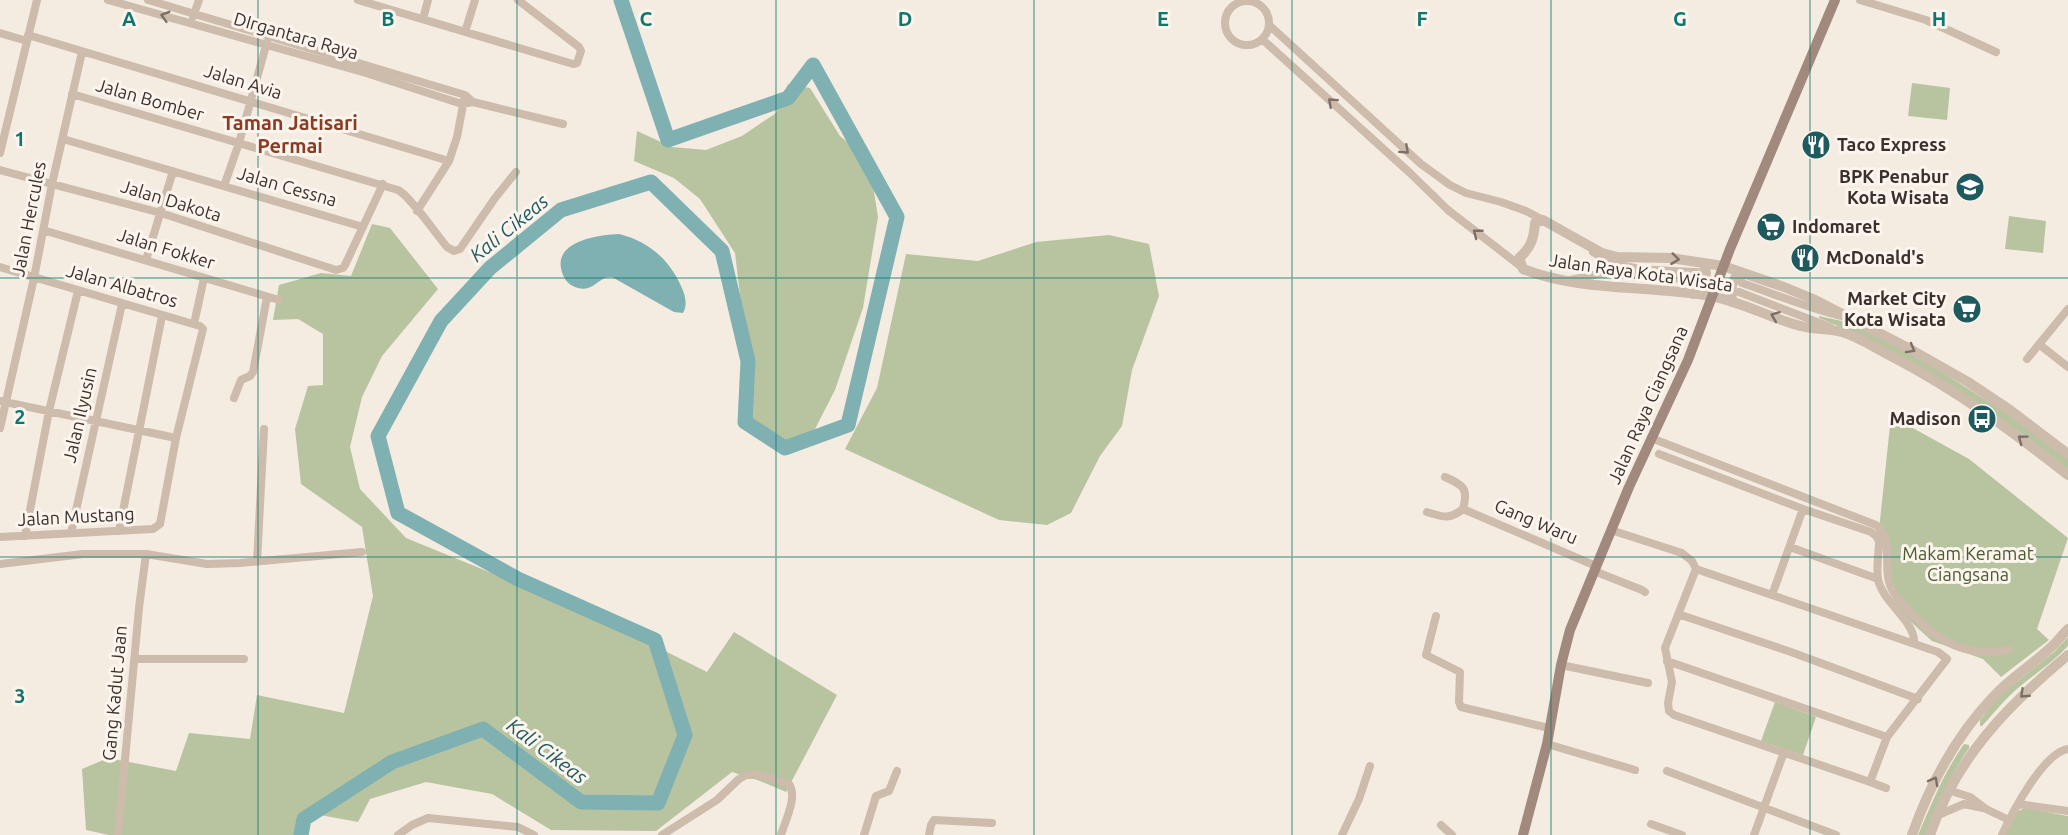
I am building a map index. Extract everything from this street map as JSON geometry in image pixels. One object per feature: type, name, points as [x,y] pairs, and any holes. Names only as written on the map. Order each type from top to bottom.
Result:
[{"type":"main road","name":"Jalan Raya Ciangsana","points":[[1524,835],[1547,744],[1561,665],[1570,630],[1651,438],[1688,360],[1723,266],[1835,0]]},
{"type":"street","points":[[0,153],[38,0]]},
{"type":"street","name":"DIrgantara Raya","points":[[108,0],[138,4],[266,46],[465,95],[473,102]]},
{"type":"street","name":"DIrgantara Raya","points":[[148,0],[268,36],[462,104],[473,102],[563,124]]},
{"type":"street","points":[[191,23],[199,0]]},
{"type":"street","points":[[358,0],[573,64],[577,63],[581,51],[579,47],[518,0]]},
{"type":"street","points":[[423,19],[428,0]]},
{"type":"street","points":[[465,32],[475,0]]},
{"type":"street","points":[[1860,0],[1926,20],[1996,52]]},
{"type":"street","points":[[1245,1],[1263,8],[1268,16],[1269,25],[1262,39],[1247,46],[1232,39],[1224,24],[1230,9],[1245,1]]},
{"type":"street","points":[[1262,39],[1448,210],[1508,256],[1521,263],[1539,221],[1526,211],[1466,193],[1450,185],[1421,164],[1269,25]]},
{"type":"street","name":"Jalan Avia","points":[[0,33],[82,52],[449,161]]},
{"type":"street","points":[[224,186],[239,143],[268,36]]},
{"type":"street","name":"Jalan Hercules","points":[[0,428],[3,401],[34,278],[52,184],[82,52]]},
{"type":"street","name":"Jalan Bomber","points":[[72,94],[383,184],[405,193],[449,249],[454,251],[460,249],[516,172]]},
{"type":"street","points":[[417,211],[449,161],[457,137],[465,95]]},
{"type":"street","name":"Jalan Cessna","points":[[63,139],[363,227]]},
{"type":"street","name":"Jalan Dakota","points":[[0,170],[161,213],[330,269],[344,268],[363,227]]},
{"type":"street","points":[[146,260],[173,171]]},
{"type":"street","points":[[363,227],[383,184]]},
{"type":"street","name":"Jalan Raya Kota Wisata","points":[[1539,221],[1602,253],[1617,257],[1671,258],[1698,272],[1723,266],[1742,283],[1788,288],[1910,349],[1968,382],[2010,410],[2068,454]]},
{"type":"street","name":"Jalan Fokker","points":[[44,230],[279,300]]},
{"type":"street","name":"Jalan Raya Kota Wisata","points":[[1521,263],[1541,276],[1566,281],[1712,297],[1798,326],[1842,332],[1905,363],[1959,395],[2068,475]]},
{"type":"street","name":"Jalan Albatros","points":[[0,267],[197,325]]},
{"type":"street","points":[[1566,281],[1614,273],[1706,272],[1703,284],[1693,294]]},
{"type":"street","points":[[3,401],[177,438],[202,329],[197,325],[204,278]]},
{"type":"street","points":[[1732,302],[1731,288],[1735,278],[1842,332]]},
{"type":"street","points":[[26,536],[49,411],[78,291]]},
{"type":"street","points":[[234,398],[241,380],[253,372],[267,297]]},
{"type":"street","name":"Jalan Ilyusin","points":[[71,534],[122,304]]},
{"type":"street","points":[[2027,359],[2068,309]]},
{"type":"street","points":[[119,531],[162,315]]},
{"type":"street","points":[[2040,345],[2068,367]]},
{"type":"street","points":[[257,562],[264,429]]},
{"type":"street","name":"Jalan Mustang","points":[[0,537],[153,529],[160,524],[177,438]]},
{"type":"street","points":[[1651,438],[1876,525],[1883,530],[1886,539],[1888,576],[1893,592],[1930,633],[1959,647],[1976,652],[2009,650]]},
{"type":"street","points":[[1659,454],[1803,509],[1871,532],[1879,541],[1878,579],[1892,606],[1911,630],[1914,643]]},
{"type":"street","points":[[1427,512],[1448,517],[1454,516],[1463,509],[1466,499],[1465,490],[1460,484],[1445,477]]},
{"type":"street","name":"Gang Waru","points":[[1463,509],[1645,592]]},
{"type":"street","points":[[1772,595],[1803,509]]},
{"type":"street","points":[[1617,532],[1682,553],[1692,561],[1696,569],[1914,643],[1938,652],[1947,659],[1887,737],[1870,782]]},
{"type":"street","points":[[1790,546],[1878,579]]},
{"type":"street","points":[[0,564],[83,554],[146,554],[207,564],[257,562],[362,552]]},
{"type":"street","name":"Gang Kadut Jaan","points":[[118,835],[146,554]]},
{"type":"street","points":[[1696,569],[1665,648],[1672,682],[1669,711],[1674,715],[1886,788]]},
{"type":"street","points":[[1678,614],[1791,652],[1918,699]]},
{"type":"street","points":[[1436,616],[1426,655],[1460,672],[1459,702],[1461,707],[1549,728]]},
{"type":"street","points":[[1911,835],[1931,786],[1956,743],[1993,696],[2049,650],[2068,629]]},
{"type":"street","points":[[1930,835],[1948,790],[1984,736],[2020,697],[2068,655]]},
{"type":"street","points":[[135,659],[244,659]]},
{"type":"street","points":[[1667,661],[1887,737]]},
{"type":"street","points":[[1561,665],[1648,683]]},
{"type":"street","points":[[1970,725],[1984,736]]},
{"type":"street","points":[[1547,744],[1635,770]]},
{"type":"street","points":[[2002,835],[2037,774],[2059,751],[2068,749]]},
{"type":"street","points":[[1754,835],[1784,752]]},
{"type":"street","points":[[1342,835],[1359,799],[1370,766]]},
{"type":"street","points":[[864,835],[876,796],[890,791],[897,771]]},
{"type":"street","points":[[1667,771],[1836,835]]},
{"type":"street","points":[[662,835],[717,800],[739,779],[752,774],[789,784],[791,787],[792,797],[781,835]]},
{"type":"street","points":[[1948,790],[1970,797],[1986,809],[2009,820]]},
{"type":"street","points":[[1936,816],[1964,804],[1986,809]]},
{"type":"street","points":[[2018,804],[2068,811]]},
{"type":"street","points":[[398,835],[428,818],[518,827],[534,835]]},
{"type":"street","points":[[929,835],[934,820],[992,823]]},
{"type":"street","points":[[1651,824],[1682,835]]},
{"type":"street","points":[[1441,825],[1452,835]]},
{"type":"green space","points":[[1912,83],[1950,88],[1947,120],[1908,116]]},
{"type":"green space","points":[[788,84],[810,88],[840,136],[869,160],[878,217],[863,308],[835,390],[813,433],[775,445],[756,437],[747,409],[745,337],[735,253],[700,199],[674,178],[634,161],[637,131],[672,147],[706,150],[742,136],[776,113]]},
{"type":"green space","points":[[2009,216],[2046,221],[2043,253],[2005,249]]},
{"type":"green space","points":[[372,224],[390,228],[438,289],[382,356],[362,397],[350,447],[360,489],[406,538],[587,612],[707,672],[734,632],[837,695],[786,792],[732,772],[656,831],[551,830],[492,794],[426,782],[370,799],[358,822],[304,812],[298,835],[109,835],[86,830],[82,769],[108,758],[176,771],[189,733],[250,739],[257,695],[344,713],[373,596],[362,527],[301,484],[295,429],[308,386],[323,385],[323,334],[298,319],[273,320],[279,285],[321,273],[351,276]]},
{"type":"green space","points":[[1109,235],[1149,244],[1159,296],[1132,370],[1122,426],[1100,456],[1071,513],[1047,525],[999,520],[845,449],[877,388],[906,254],[978,261],[1036,242]]},
{"type":"green space","points":[[1819,316],[1851,323],[1915,355],[2008,414],[2068,459],[2068,469],[1980,404],[1917,366]]},
{"type":"green space","name":"Makam Keramat Ciangsana","points":[[1891,416],[1969,459],[2068,538],[2037,629],[2049,640],[2001,677],[1983,659],[1932,641],[1901,613],[1887,586],[1885,542],[1879,530]]},
{"type":"green space","points":[[2068,637],[2068,646],[2013,693],[1980,726],[1980,720],[1998,697],[2054,652]]},
{"type":"green space","points":[[1775,702],[1816,717],[1803,755],[1761,741]]},
{"type":"green space","points":[[1964,744],[1969,745],[1969,748],[1950,779],[1925,835],[1918,835],[1944,777]]},
{"type":"green space","points":[[2025,808],[2068,816],[2068,835],[2005,835],[2018,811]]},
{"type":"water","points":[[619,234],[648,246],[670,267],[685,296],[686,303],[683,313],[674,312],[612,277],[607,277],[584,289],[572,286],[566,280],[561,262],[564,253],[570,247],[589,238]]},
{"type":"waterway","name":"Kali Cikeas","points":[[301,835],[304,819],[392,762],[483,729],[581,802],[658,803],[685,735],[655,640],[518,579],[398,513],[378,436],[441,321],[490,268],[561,210],[651,182],[722,251],[748,361],[745,422],[785,448],[848,425],[897,217],[813,65],[788,98],[668,140],[621,0]]},
{"type":"tunnel","points":[[1699,281],[1736,291]]},
{"type":"place","name":"Taco Express","points":[[1816,145]]},
{"type":"place","name":"BPK Penabur Kota Wisata","points":[[1970,187]]},
{"type":"place","name":"Indomaret","points":[[1771,227]]},
{"type":"place","name":"McDonald's","points":[[1805,258]]},
{"type":"place","name":"Market City Kota Wisata","points":[[1967,309]]},
{"type":"place","name":"Madison","points":[[1982,419]]},
{"type":"district","name":"Taman Jatisari Permai","points":[[290,134]]}]
